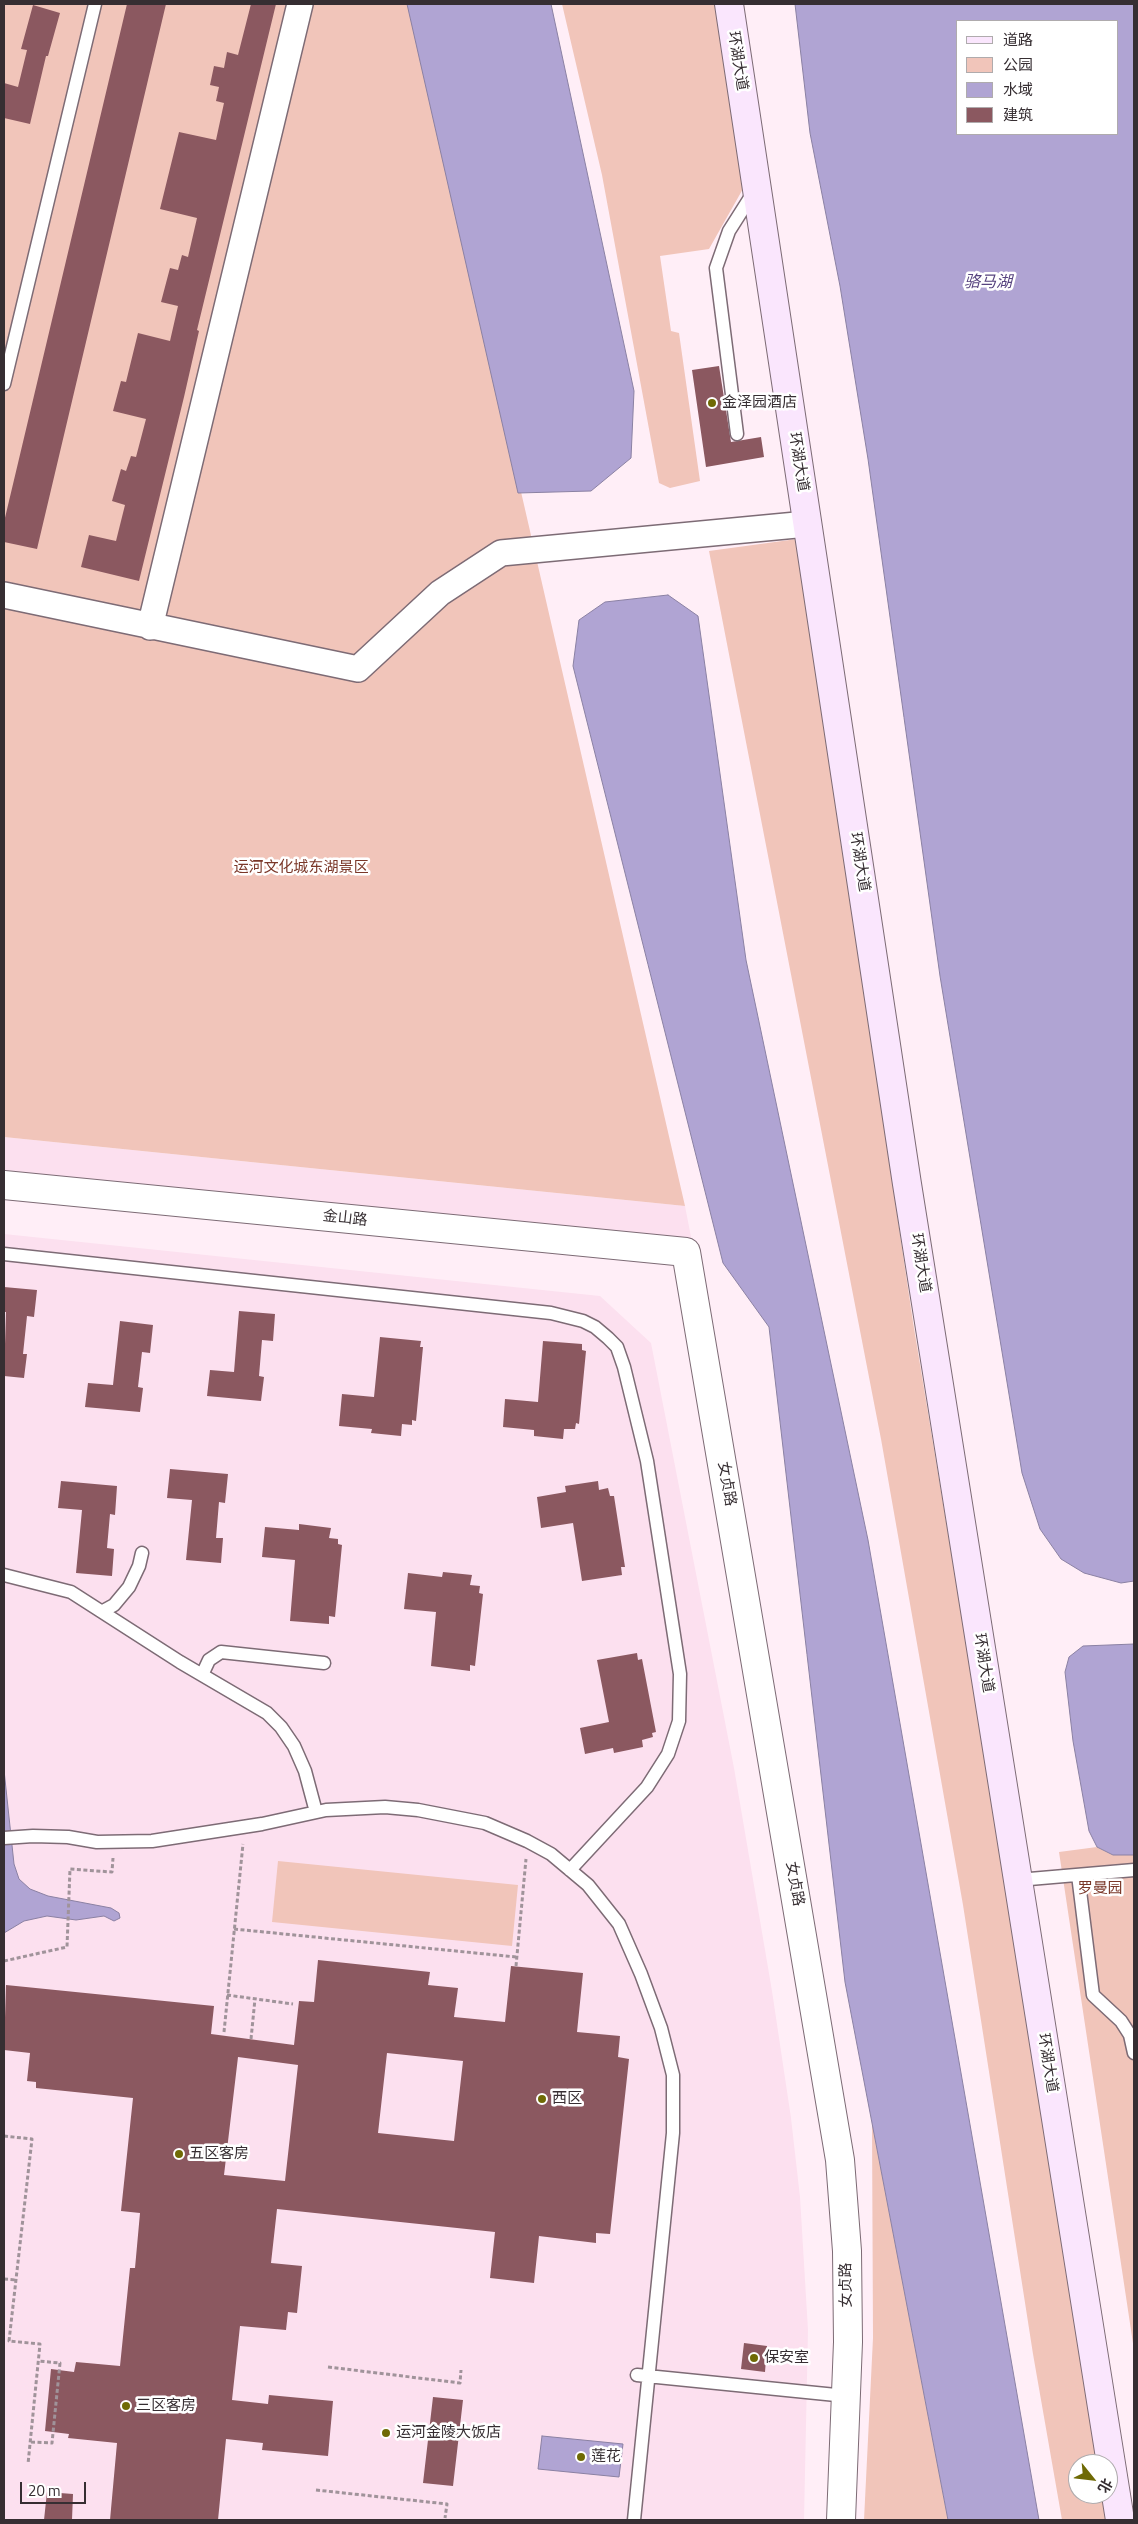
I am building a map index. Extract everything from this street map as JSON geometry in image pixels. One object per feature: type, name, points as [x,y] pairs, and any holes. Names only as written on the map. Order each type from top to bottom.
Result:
[{"type":"main road","name":"环湖大道","points":[[729,4],[907,1184],[1120,2520]]},
{"type":"street","points":[[150,627],[300,4]]},
{"type":"street","points":[[4,595],[358,669],[440,593],[501,553],[808,524]]},
{"type":"street","name":"金山路","points":[[4,1185],[686,1252]]},
{"type":"street","name":"女贞路","points":[[686,1252],[840,2160],[847,2251],[846,2396],[841,2520]]},
{"type":"lane","points":[[4,384],[96,4]]},
{"type":"lane","points":[[737,434],[716,268],[729,231],[757,188]]},
{"type":"lane","points":[[4,1254],[551,1313],[583,1321],[595,1327],[608,1338],[616,1348],[624,1367],[647,1461],[680,1674],[679,1721],[668,1754],[647,1787],[570,1870]]},
{"type":"lane","points":[[102,1611],[114,1605],[129,1587],[139,1566],[142,1553]]},
{"type":"lane","points":[[4,1575],[71,1592],[202,1675],[267,1713],[281,1727],[294,1746],[305,1771],[316,1812]]},
{"type":"lane","points":[[202,1675],[209,1660],[221,1652],[324,1663]]},
{"type":"lane","points":[[4,1838],[33,1836],[114,1842],[152,1841],[316,1812],[385,1808],[418,1810],[486,1823],[527,1840],[551,1854],[588,1885],[618,1924],[652,2002],[673,2075],[674,2133],[643,2376],[634,2520]]},
{"type":"lane","points":[[1018,1880],[1134,1870]]},
{"type":"lane","points":[[1078,1875],[1093,1995],[1121,2021],[1130,2035],[1134,2053]]},
{"type":"lane","points":[[643,2376],[846,2396]]},
{"type":"path","points":[[224,2032],[245,1826]]},
{"type":"path","points":[[516,1966],[527,1840]]},
{"type":"path","points":[[4,1961],[67,1947],[70,1869],[112,1872],[114,1842]]},
{"type":"path","points":[[234,1929],[516,1957]]},
{"type":"path","points":[[227,1995],[293,2004]]},
{"type":"path","points":[[252,2039],[255,1999]]},
{"type":"path","points":[[4,2136],[32,2139],[10,2341],[40,2344],[28,2464]]},
{"type":"path","points":[[4,2279],[16,2280]]},
{"type":"path","points":[[30,2442],[52,2443],[60,2363],[38,2361]]},
{"type":"path","points":[[328,2368],[460,2382],[461,2370]]},
{"type":"path","points":[[316,2490],[447,2504],[446,2518]]},
{"type":"shaded area","points":[[4,1137],[685,1206],[692,1242],[4,1175]]},
{"type":"shaded area","name":"运河金陵大饭店","points":[[4,1234],[600,1296],[651,1343],[734,1768],[772,1991],[791,2118],[800,2197],[808,2330],[804,2520],[4,2520]]},
{"type":"green space","name":"运河文化城东湖景区","points":[[4,4],[409,4],[685,1206],[4,1137]]},
{"type":"green space","points":[[562,4],[720,4],[744,187],[709,249],[660,256],[671,331],[679,333],[700,481],[670,488],[659,483],[602,175]]},
{"type":"green space","points":[[797,539],[913,1322],[998,1836],[1095,2454],[1068,2454],[1068,2504],[1104,2504],[1106,2520],[1062,2520],[1033,2354],[963,1905],[881,1439],[709,551]]},
{"type":"green space","name":"罗曼园","points":[[1097,1847],[1113,1855],[1134,1855],[1134,2350],[1059,1852]]},
{"type":"green space","points":[[278,1861],[518,1885],[512,1946],[272,1922]]},
{"type":"green space","points":[[872,2122],[948,2520],[864,2520],[873,2338]]},
{"type":"water","points":[[407,4],[551,4],[634,391],[631,458],[591,491],[518,493]]},
{"type":"water","name":"骆马湖","points":[[795,4],[1134,4],[1134,1581],[1121,1583],[1084,1573],[1061,1559],[1040,1529],[1022,1473],[940,976],[868,459],[840,286],[810,133]]},
{"type":"water","points":[[668,595],[698,616],[746,960],[868,1540],[1039,2520],[948,2520],[845,1982],[769,1327],[723,1263],[573,666],[579,620],[605,602]]},
{"type":"water","points":[[1134,1644],[1134,1855],[1113,1855],[1097,1847],[1089,1831],[1073,1741],[1065,1672],[1069,1657],[1083,1646]]},
{"type":"water","points":[[4,1770],[14,1864],[19,1879],[30,1889],[48,1896],[111,1908],[119,1913],[120,1918],[114,1921],[104,1916],[76,1920],[47,1916],[24,1921],[4,1933]]},
{"type":"water","points":[[542,2436],[623,2444],[619,2477],[538,2469]]},
{"type":"building","points":[[127,4],[166,4],[37,549],[4,542],[4,522]]},
{"type":"building","points":[[251,4],[276,4],[197,330],[199,331],[184,397],[139,581],[81,567],[89,535],[116,541],[125,505],[112,501],[121,469],[126,471],[131,456],[136,457],[146,419],[113,411],[121,381],[126,382],[138,333],[170,341],[178,306],[161,302],[170,268],[178,270],[182,255],[188,257],[197,218],[160,209],[179,132],[216,140],[224,103],[216,101],[219,87],[210,85],[214,66],[224,68],[227,52],[238,55]]},
{"type":"building","points":[[33,5],[60,13],[48,56],[46,56],[30,124],[4,118],[4,83],[18,87],[27,50],[21,49]]},
{"type":"building","points":[[719,366],[731,442],[761,437],[764,457],[706,467],[692,370]]},
{"type":"building","points":[[4,1287],[37,1290],[34,1317],[27,1316],[23,1354],[27,1354],[24,1378],[4,1376],[6,1312],[4,1312]]},
{"type":"building","points":[[239,1311],[275,1314],[273,1341],[262,1340],[259,1376],[264,1377],[261,1401],[207,1396],[210,1370],[234,1372]]},
{"type":"building","points":[[120,1321],[153,1325],[150,1353],[142,1352],[138,1387],[143,1388],[140,1412],[85,1407],[88,1383],[113,1385]]},
{"type":"building","points":[[380,1337],[421,1341],[420,1347],[423,1347],[416,1421],[412,1420],[412,1425],[402,1424],[401,1436],[371,1433],[372,1429],[339,1426],[342,1394],[374,1397]]},
{"type":"building","points":[[543,1341],[582,1344],[582,1350],[586,1351],[579,1424],[576,1423],[575,1429],[564,1429],[563,1439],[534,1436],[534,1430],[503,1427],[505,1399],[538,1402]]},
{"type":"building","points":[[170,1469],[228,1474],[225,1503],[219,1502],[216,1538],[223,1538],[221,1563],[186,1560],[192,1500],[167,1498]]},
{"type":"building","points":[[61,1481],[117,1486],[115,1515],[110,1514],[107,1548],[114,1549],[112,1576],[76,1573],[82,1510],[58,1508]]},
{"type":"building","points":[[598,1481],[599,1490],[608,1488],[610,1496],[614,1496],[625,1567],[621,1567],[622,1575],[582,1581],[573,1523],[541,1528],[537,1497],[566,1492],[565,1486]]},
{"type":"building","points":[[299,1524],[331,1528],[329,1538],[338,1539],[338,1544],[342,1545],[335,1617],[329,1616],[329,1624],[290,1621],[295,1560],[262,1557],[265,1527],[299,1530]]},
{"type":"building","points":[[443,1572],[472,1575],[470,1585],[480,1586],[479,1593],[483,1594],[475,1666],[470,1665],[470,1671],[431,1666],[436,1612],[404,1609],[408,1573],[442,1577]]},
{"type":"building","points":[[637,1653],[638,1660],[642,1659],[656,1732],[652,1733],[653,1737],[642,1740],[643,1747],[614,1753],[613,1748],[585,1754],[580,1728],[609,1722],[597,1660]]},
{"type":"building","points":[[318,1960],[430,1972],[428,1985],[458,1988],[454,2017],[505,2022],[511,1966],[583,1973],[577,2032],[620,2036],[618,2057],[629,2059],[610,2234],[596,2233],[596,2243],[539,2236],[534,2283],[490,2278],[495,2232],[277,2209],[271,2263],[302,2266],[297,2313],[288,2312],[286,2330],[240,2326],[232,2400],[268,2404],[269,2395],[333,2401],[328,2456],[262,2450],[263,2443],[226,2439],[218,2520],[110,2520],[117,2443],[68,2438],[69,2434],[45,2431],[51,2369],[74,2372],[76,2362],[120,2366],[130,2268],[135,2268],[140,2213],[121,2211],[133,2098],[36,2088],[36,2082],[27,2081],[30,2053],[4,2050],[6,1985],[214,2006],[211,2034],[294,2045],[299,2001],[314,2002]],"holes":[[[387,2053],[463,2061],[454,2141],[378,2133]],[[238,2057],[298,2065],[285,2181],[224,2175]]]},
{"type":"building","name":"保安室","points":[[744,2343],[767,2346],[765,2372],[741,2369]]},
{"type":"building","points":[[433,2397],[463,2400],[453,2486],[423,2483]]},
{"type":"building","points":[[47,2492],[73,2494],[72,2520],[44,2520]]},
{"type":"place","name":"金泽园酒店","points":[[712,403]]},
{"type":"place","name":"西区","points":[[542,2099]]},
{"type":"place","name":"五区客房","points":[[179,2154]]},
{"type":"place","name":"保安室","points":[[754,2358]]},
{"type":"place","name":"三区客房","points":[[126,2406]]},
{"type":"place","name":"运河金陵大饭店","points":[[386,2433]]},
{"type":"place","name":"莲花","points":[[581,2457]]}]
